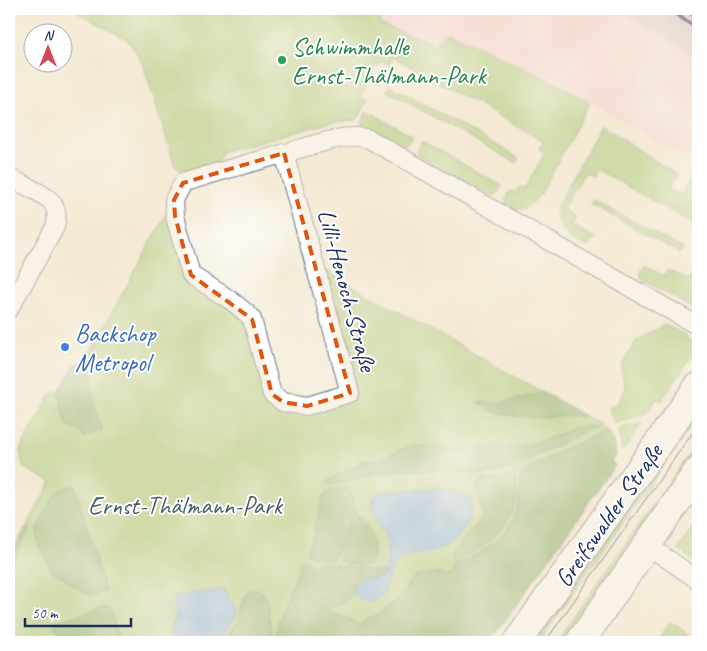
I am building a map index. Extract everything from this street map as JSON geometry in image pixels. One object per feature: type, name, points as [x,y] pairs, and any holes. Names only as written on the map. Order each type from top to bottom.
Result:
[{"type":"main road","name":"Greifswalder Straße","points":[[517,642],[698,388]]},
{"type":"main road","name":"Greifswalder Straße","points":[[580,642],[698,471]]},
{"type":"street","name":"Lilli-Henoch-Straße","points":[[284,153],[350,393],[307,406],[283,402],[272,394],[252,318],[229,299],[191,275],[175,216],[174,200],[183,183],[215,172],[284,153],[337,139],[362,137],[369,139],[698,326]]},
{"type":"street","points":[[9,177],[41,194],[52,203],[57,222],[9,309]]},
{"type":"street","points":[[647,545],[698,580]]},
{"type":"highlighted area","points":[[284,153],[350,393],[307,406],[283,402],[272,394],[252,319],[191,275],[175,216],[174,200],[183,183]]},
{"type":"shaded area","points":[[347,9],[371,9],[367,17]]},
{"type":"shaded area","points":[[384,9],[618,9],[698,58],[698,166],[610,113],[555,83],[448,32],[435,45],[379,24]]},
{"type":"shaded area","points":[[618,9],[698,9],[698,58]]},
{"type":"green space","points":[[72,9],[347,9],[367,17],[371,9],[384,9],[379,24],[435,44],[448,32],[555,83],[590,102],[540,195],[525,209],[516,209],[506,204],[506,200],[510,191],[515,193],[519,187],[525,189],[545,152],[539,149],[543,141],[393,57],[389,65],[383,62],[374,67],[360,96],[368,100],[357,120],[333,122],[223,151],[214,167],[188,173],[179,170],[175,166],[144,67],[135,50],[126,39]]},
{"type":"green space","points":[[391,86],[519,158],[516,163],[387,91]]},
{"type":"green space","points":[[368,111],[412,136],[408,143],[403,146],[361,123]]},
{"type":"green space","points":[[601,125],[677,175],[669,186],[677,194],[685,189],[689,182],[698,187],[698,226],[596,169],[593,176],[585,172],[563,209],[576,217],[572,225],[596,238],[588,247],[570,238],[565,233],[559,222],[556,208]]},
{"type":"green space","points":[[422,141],[502,186],[498,193],[494,197],[417,154],[417,149]]},
{"type":"green space","points":[[594,200],[683,249],[680,253],[591,204]]},
{"type":"green space","name":"Ernst-Thälmann-Park","points":[[167,213],[187,279],[227,303],[245,322],[269,398],[355,395],[325,272],[328,272],[601,425],[612,437],[616,455],[611,462],[615,465],[490,642],[9,642],[9,558],[51,482],[23,467],[21,447],[52,393],[59,393],[75,365],[85,361]]},
{"type":"green space","points":[[698,262],[698,311],[641,279],[640,273],[644,265],[664,276],[668,270],[689,280]]},
{"type":"green space","points":[[665,324],[686,336],[696,350],[661,401],[657,398],[647,413],[616,423],[613,421],[614,417],[611,416],[609,407],[617,405],[625,388],[621,367],[636,341]]},
{"type":"green space","points":[[96,342],[100,344],[92,371],[92,389],[97,414],[103,430],[84,437],[83,434],[71,427],[68,428],[59,393],[75,365],[85,362]]},
{"type":"green space","points":[[544,393],[585,416],[542,418],[511,415],[492,410],[479,401],[497,403]]},
{"type":"green space","points":[[698,400],[698,416],[539,642],[527,642]]},
{"type":"green space","points":[[642,423],[623,451],[618,435],[621,428]]},
{"type":"green space","points":[[586,426],[599,427],[575,436],[516,466],[498,472],[479,474],[409,470],[379,474],[330,485],[326,482],[364,461],[382,458],[412,445],[459,450],[477,447],[518,447]]},
{"type":"green space","points":[[607,432],[612,437],[616,455],[611,462],[615,465],[507,618],[487,637],[479,642],[278,641],[278,624],[281,613],[302,561],[307,560],[310,563],[310,579],[314,593],[323,605],[338,615],[362,625],[365,619],[376,616],[394,604],[417,576],[437,572],[443,576],[451,575],[454,566],[485,549],[502,535],[515,516],[520,482],[525,471],[565,449]]},
{"type":"green space","points":[[698,441],[698,458],[568,642],[556,642]]},
{"type":"green space","points":[[512,476],[515,478],[517,493],[514,507],[508,519],[490,540],[453,562],[452,554],[484,516],[477,486],[479,483]]},
{"type":"green space","points":[[75,485],[105,592],[90,595],[70,584],[63,576],[55,573],[48,564],[46,555],[39,547],[37,528],[54,497],[60,490]]},
{"type":"green space","points":[[347,488],[350,491],[357,513],[351,519],[333,559],[309,556],[306,552],[313,536],[324,496],[330,491]]},
{"type":"green space","points":[[358,516],[367,526],[372,542],[373,557],[365,565],[342,562],[338,555],[350,525]]},
{"type":"green space","points":[[698,520],[698,564],[678,549]]},
{"type":"green space","points":[[26,527],[30,528],[9,567],[9,558]]},
{"type":"green space","points":[[317,562],[384,572],[384,574],[376,578],[364,578],[353,589],[354,594],[334,606],[329,605],[320,598],[314,585],[312,567]]},
{"type":"green space","points":[[251,589],[261,591],[266,599],[272,630],[268,642],[223,642],[240,619],[242,605],[247,592]]},
{"type":"green space","points":[[106,607],[110,610],[119,642],[95,642],[67,637],[55,628],[55,622]]},
{"type":"green space","points":[[670,622],[680,628],[698,642],[657,642]]},
{"type":"water","points":[[421,489],[453,491],[471,500],[471,512],[466,525],[450,543],[435,550],[408,555],[399,559],[392,570],[381,597],[369,602],[364,601],[357,597],[353,589],[360,580],[376,578],[384,574],[387,561],[388,548],[386,539],[374,513],[372,500],[375,495],[382,492]]},
{"type":"water","points":[[223,589],[238,614],[218,642],[180,642],[170,634],[175,615],[174,597]]},
{"type":"tram line","points":[[545,642],[698,425]]},
{"type":"railway","points":[[669,9],[698,29]]},
{"type":"railway","points":[[684,9],[698,18]]},
{"type":"place","name":"Schwimmhalle Ernst-Thälmann-Park","points":[[282,60]]},
{"type":"place","name":"Backshop Metropol","points":[[65,347]]}]
